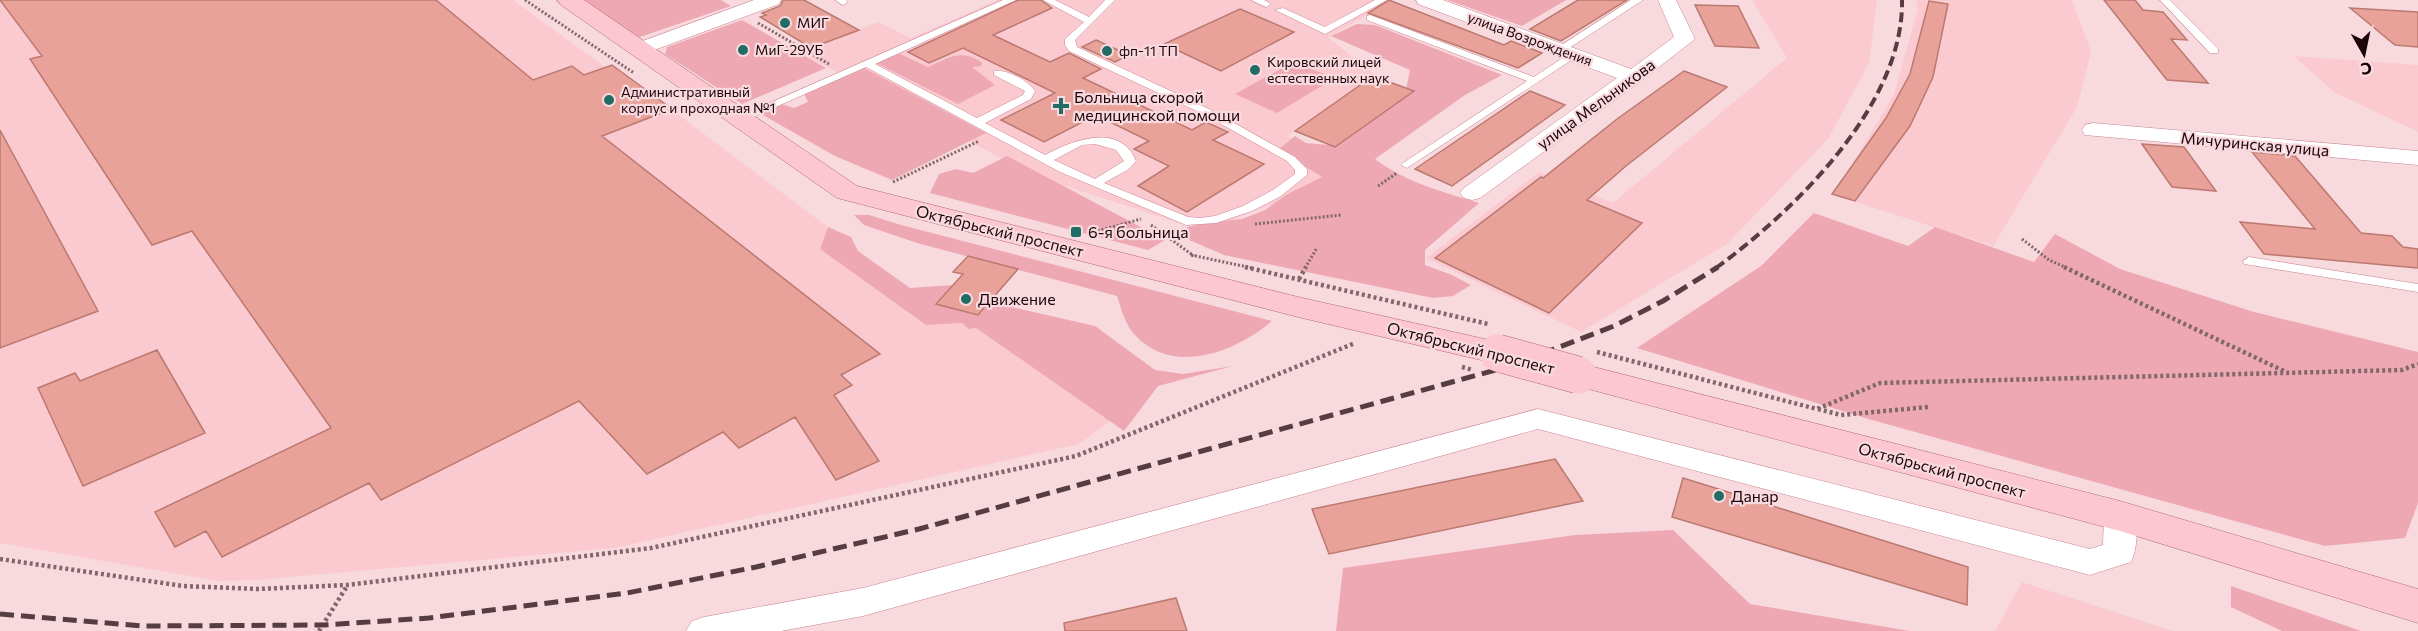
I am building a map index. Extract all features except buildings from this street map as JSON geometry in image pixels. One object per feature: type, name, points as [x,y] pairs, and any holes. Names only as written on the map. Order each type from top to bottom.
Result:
[{"type":"main road","name":"Октябрьский проспект","points":[[569,0],[636,61],[740,119],[847,192],[1298,307],[1495,339],[1578,375],[2120,516],[2418,606]]},
{"type":"street","points":[[636,61],[772,0]]},
{"type":"street","name":"улица Возрождения","points":[[1425,0],[1634,77]]},
{"type":"street","name":"улица Мельникова","points":[[1472,193],[1685,39],[1667,0]]},
{"type":"street","name":"Мичуринская улица","points":[[2093,130],[2418,158]]},
{"type":"street","points":[[704,631],[863,603],[1539,419],[2090,562],[2119,553],[2120,516]]},
{"type":"lane","points":[[740,119],[1011,0]]},
{"type":"lane","points":[[1048,0],[1090,21]]},
{"type":"lane","points":[[866,63],[1045,160],[1186,221],[1202,221],[1235,213],[1262,202],[1292,184],[1301,175],[1301,169],[1291,159],[1207,112],[1073,49],[1070,39],[1110,0]]},
{"type":"lane","points":[[1256,0],[1266,4]]},
{"type":"lane","points":[[1280,10],[1325,31],[1382,0]]},
{"type":"lane","points":[[1407,165],[1535,81],[1567,52],[1638,0]]},
{"type":"lane","points":[[2165,0],[2214,51]]},
{"type":"lane","points":[[1370,18],[1535,81]]},
{"type":"lane","points":[[976,123],[1027,97],[1030,91],[1027,87],[998,73]]},
{"type":"lane","points":[[1045,160],[1089,139],[1100,139],[1119,146],[1128,155],[1130,161],[1125,167],[1095,183]]},
{"type":"lane","points":[[2249,261],[2418,288]]},
{"type":"path","points":[[525,0],[636,61]]},
{"type":"path","points":[[756,22],[833,66]]},
{"type":"path","points":[[890,184],[995,133]]},
{"type":"path","points":[[1378,186],[1407,165]]},
{"type":"path","points":[[1085,234],[1143,218],[1193,256],[1299,279],[1495,339]]},
{"type":"path","points":[[2022,239],[2049,260],[2287,372]]},
{"type":"path","points":[[1299,279],[1317,248]]},
{"type":"path","points":[[0,559],[183,586],[258,589],[347,585],[651,548],[1076,456],[1113,443],[1360,341]]},
{"type":"path","points":[[1620,358],[1841,415],[1928,407]]},
{"type":"path","points":[[1817,409],[1880,383],[2402,370],[2418,364]]},
{"type":"path","points":[[320,631],[347,585]]},
{"type":"shaded area","points":[[0,0],[513,0],[605,67],[612,65],[828,227],[820,249],[926,325],[962,323],[976,328],[1110,421],[1079,444],[615,548],[257,580],[219,581],[0,543]]},
{"type":"shaded area","points":[[579,0],[721,0],[731,6],[634,39]]},
{"type":"shaded area","name":"Больница скорой медицинской помощи","points":[[998,0],[1393,0],[1328,37],[1375,75],[1287,136],[1345,171],[1288,204],[1271,205],[1215,226],[1185,225],[1035,176],[805,55],[816,51],[811,48],[878,22],[911,38]]},
{"type":"shaded area","points":[[1447,0],[1566,0],[1522,26]]},
{"type":"shaded area","points":[[1752,0],[1877,0],[1869,63],[1828,139],[1727,244],[1581,332],[1426,258],[1539,172],[1613,203],[1787,58]]},
{"type":"shaded area","points":[[1916,0],[2072,0],[2091,52],[2077,107],[1993,246],[1834,195],[1894,94],[1918,9]]},
{"type":"shaded area","points":[[742,20],[826,68],[742,104],[665,54],[667,47]]},
{"type":"shaded area","points":[[1357,24],[1375,25],[1502,75],[1465,95],[1375,159],[1412,180],[1479,203],[1425,250],[1425,265],[1471,285],[1453,296],[1433,298],[1224,255],[1189,240],[1187,227],[1242,219],[1265,210],[1286,195],[1322,177],[1278,150],[1295,136],[1306,143],[1328,145],[1405,95],[1410,70],[1331,36]]},
{"type":"shaded area","points":[[898,53],[928,67],[955,56],[975,58],[982,63],[981,66],[972,67],[995,85],[958,104],[876,63]]},
{"type":"shaded area","points":[[2294,56],[2418,65],[2418,132],[2334,92]]},
{"type":"shaded area","points":[[1293,62],[1335,78],[1277,113],[1235,94]]},
{"type":"shaded area","points":[[864,68],[986,133],[892,180],[835,156],[761,114],[782,104],[794,108],[808,102],[804,94]]},
{"type":"shaded area","points":[[1007,156],[1165,240],[1148,250],[930,193],[939,174],[956,169],[973,173]]},
{"type":"shaded area","points":[[1814,213],[1908,246],[1935,227],[2034,262],[2055,234],[2120,269],[2254,312],[2418,352],[2418,503],[2405,538],[2325,546],[1872,420],[1637,348],[1761,266]]},
{"type":"shaded area","points":[[854,215],[869,215],[1272,321],[1241,342],[1223,350],[1185,357],[1167,354],[1149,347],[1134,334],[1126,321],[1117,296],[917,243],[864,225]]},
{"type":"shaded area","points":[[828,227],[851,237],[858,251],[910,288],[953,285],[937,304],[978,315],[990,302],[1095,326],[1155,370],[1183,374],[1233,366],[1158,386],[1124,431],[976,328],[969,329],[962,323],[926,325],[820,249]]},
{"type":"shaded area","points":[[1673,530],[1750,604],[1910,631],[1336,631],[1343,568],[1575,535]]},
{"type":"shaded area","points":[[2022,582],[2173,631],[1995,631]]},
{"type":"shaded area","points":[[2231,586],[2361,631],[2282,631],[2231,607]]},
{"type":"railway","points":[[1716,268],[1778,217],[1810,186],[1865,116],[1885,78],[1898,39],[1902,0]]},
{"type":"railway","points":[[0,614],[143,626],[323,625],[429,618],[627,593],[756,567],[919,529],[1510,366],[1614,326],[1663,301],[1718,267]]},
{"type":"place","name":"МИГ","points":[[785,23]]},
{"type":"place","name":"МиГ-29УБ","points":[[743,50]]},
{"type":"place","name":"фп-11 ТП","points":[[1107,51]]},
{"type":"place","name":"Кировский лицей естественных наук","points":[[1255,70]]},
{"type":"place","name":"Административный корпус и проходная №1","points":[[609,100]]},
{"type":"place","name":"Больница скорой медицинской помощи","points":[[1061,106]]},
{"type":"place","name":"6-я больница","points":[[1076,232]]},
{"type":"place","name":"Движение","points":[[966,299]]},
{"type":"place","name":"Данар","points":[[1719,496]]}]
